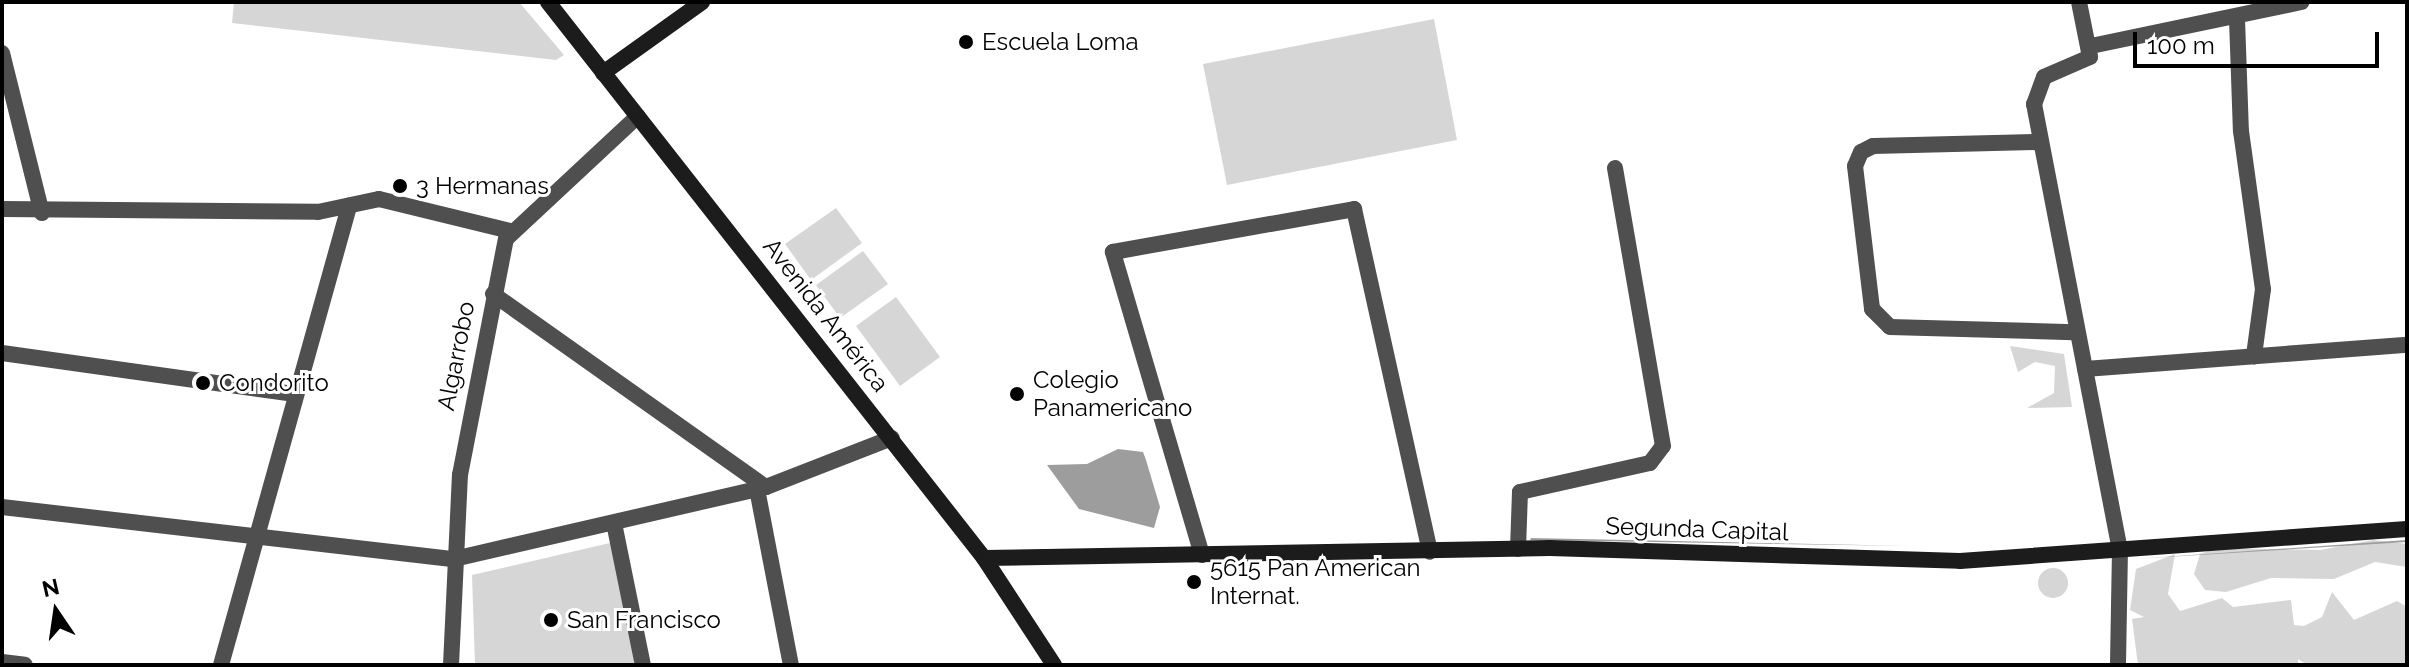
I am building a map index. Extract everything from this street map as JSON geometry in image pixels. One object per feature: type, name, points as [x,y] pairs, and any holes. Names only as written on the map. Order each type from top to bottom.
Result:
[{"type":"street","name":"Avenida América","points":[[548,2],[984,558],[1054,665]]},
{"type":"street","points":[[603,73],[702,2]]},
{"type":"street","points":[[2079,2],[2091,46],[2084,64],[2044,77],[2034,89],[2039,142],[2074,332],[2085,369],[2120,549],[2118,664]]},
{"type":"street","points":[[2091,46],[2237,19],[2301,2]]},
{"type":"street","points":[[2237,19],[2241,131],[2263,289],[2254,356]]},
{"type":"street","points":[[2,53],[42,213]]},
{"type":"street","points":[[2,209],[42,213],[318,212],[396,201],[510,231],[638,116]]},
{"type":"street","points":[[2039,142],[1873,146],[1861,152],[1855,166],[1872,309],[1890,327],[2074,332]]},
{"type":"street","points":[[1518,549],[1520,492],[1650,463],[1663,446],[1615,168]]},
{"type":"street","points":[[221,665],[349,206]]},
{"type":"street","points":[[1202,555],[1113,252],[1354,209],[1430,552]]},
{"type":"street","name":"Algarrobo","points":[[451,665],[454,559],[468,417],[493,294],[510,231]]},
{"type":"street","points":[[493,294],[761,488],[791,665]]},
{"type":"street","points":[[2085,369],[2407,345]]},
{"type":"street","points":[[2,353],[295,394]]},
{"type":"street","points":[[2,507],[454,559],[761,488],[892,438]]},
{"type":"street","points":[[614,523],[643,665]]},
{"type":"street","name":"Segunda Capital","points":[[984,558],[1518,549],[1960,561],[2407,529]]},
{"type":"street","points":[[2,662],[25,665]]},
{"type":"shaded area","points":[[234,2],[519,2],[564,55],[556,60],[232,23]]},
{"type":"shaded area","points":[[1434,19],[1457,140],[1227,185],[1203,64]]},
{"type":"shaded area","points":[[836,208],[862,243],[811,280],[785,244]]},
{"type":"shaded area","points":[[863,251],[888,284],[840,318],[816,285]]},
{"type":"shaded area","points":[[896,297],[940,357],[900,386],[856,326]]},
{"type":"shaded area","points":[[2010,346],[2064,354],[2072,407],[2027,408],[2054,393],[2055,366],[2035,362],[2018,372]]},
{"type":"shaded area","points":[[1118,449],[1143,452],[1160,507],[1154,528],[1079,509],[1047,465],[1087,464]]},
{"type":"shaded area","points":[[1531,538],[1914,546],[1530,540]]},
{"type":"shaded area","points":[[2373,540],[2407,544],[2407,567],[2375,562],[2334,579],[2271,578],[2226,592],[2205,590],[2194,574],[2200,554],[2216,548],[2320,550]]},
{"type":"shaded area","points":[[2407,540],[2407,542],[2134,559]]},
{"type":"shaded area","name":"San Francisco","points":[[614,542],[637,665],[475,665],[472,575]]},
{"type":"shaded area","points":[[2175,554],[2168,594],[2180,611],[2222,598],[2233,607],[2291,600],[2294,625],[2304,626],[2322,617],[2332,592],[2354,620],[2397,601],[2407,607],[2407,665],[2307,665],[2298,659],[2298,665],[2138,665],[2132,619],[2144,617],[2130,610],[2136,569]]},
{"type":"shaded area","points":[[2053,568],[2064,572],[2068,583],[2064,594],[2053,598],[2042,594],[2038,583],[2042,572]]},
{"type":"place","name":"Escuela Loma","points":[[966,42]]},
{"type":"place","name":"3 Hermanas","points":[[400,186]]},
{"type":"place","name":"Condorito","points":[[203,383]]},
{"type":"place","name":"Colegio Panamericano","points":[[1017,394]]},
{"type":"place","name":"5615 Pan American Internat.","points":[[1194,582]]},
{"type":"place","name":"San Francisco","points":[[551,620]]}]
